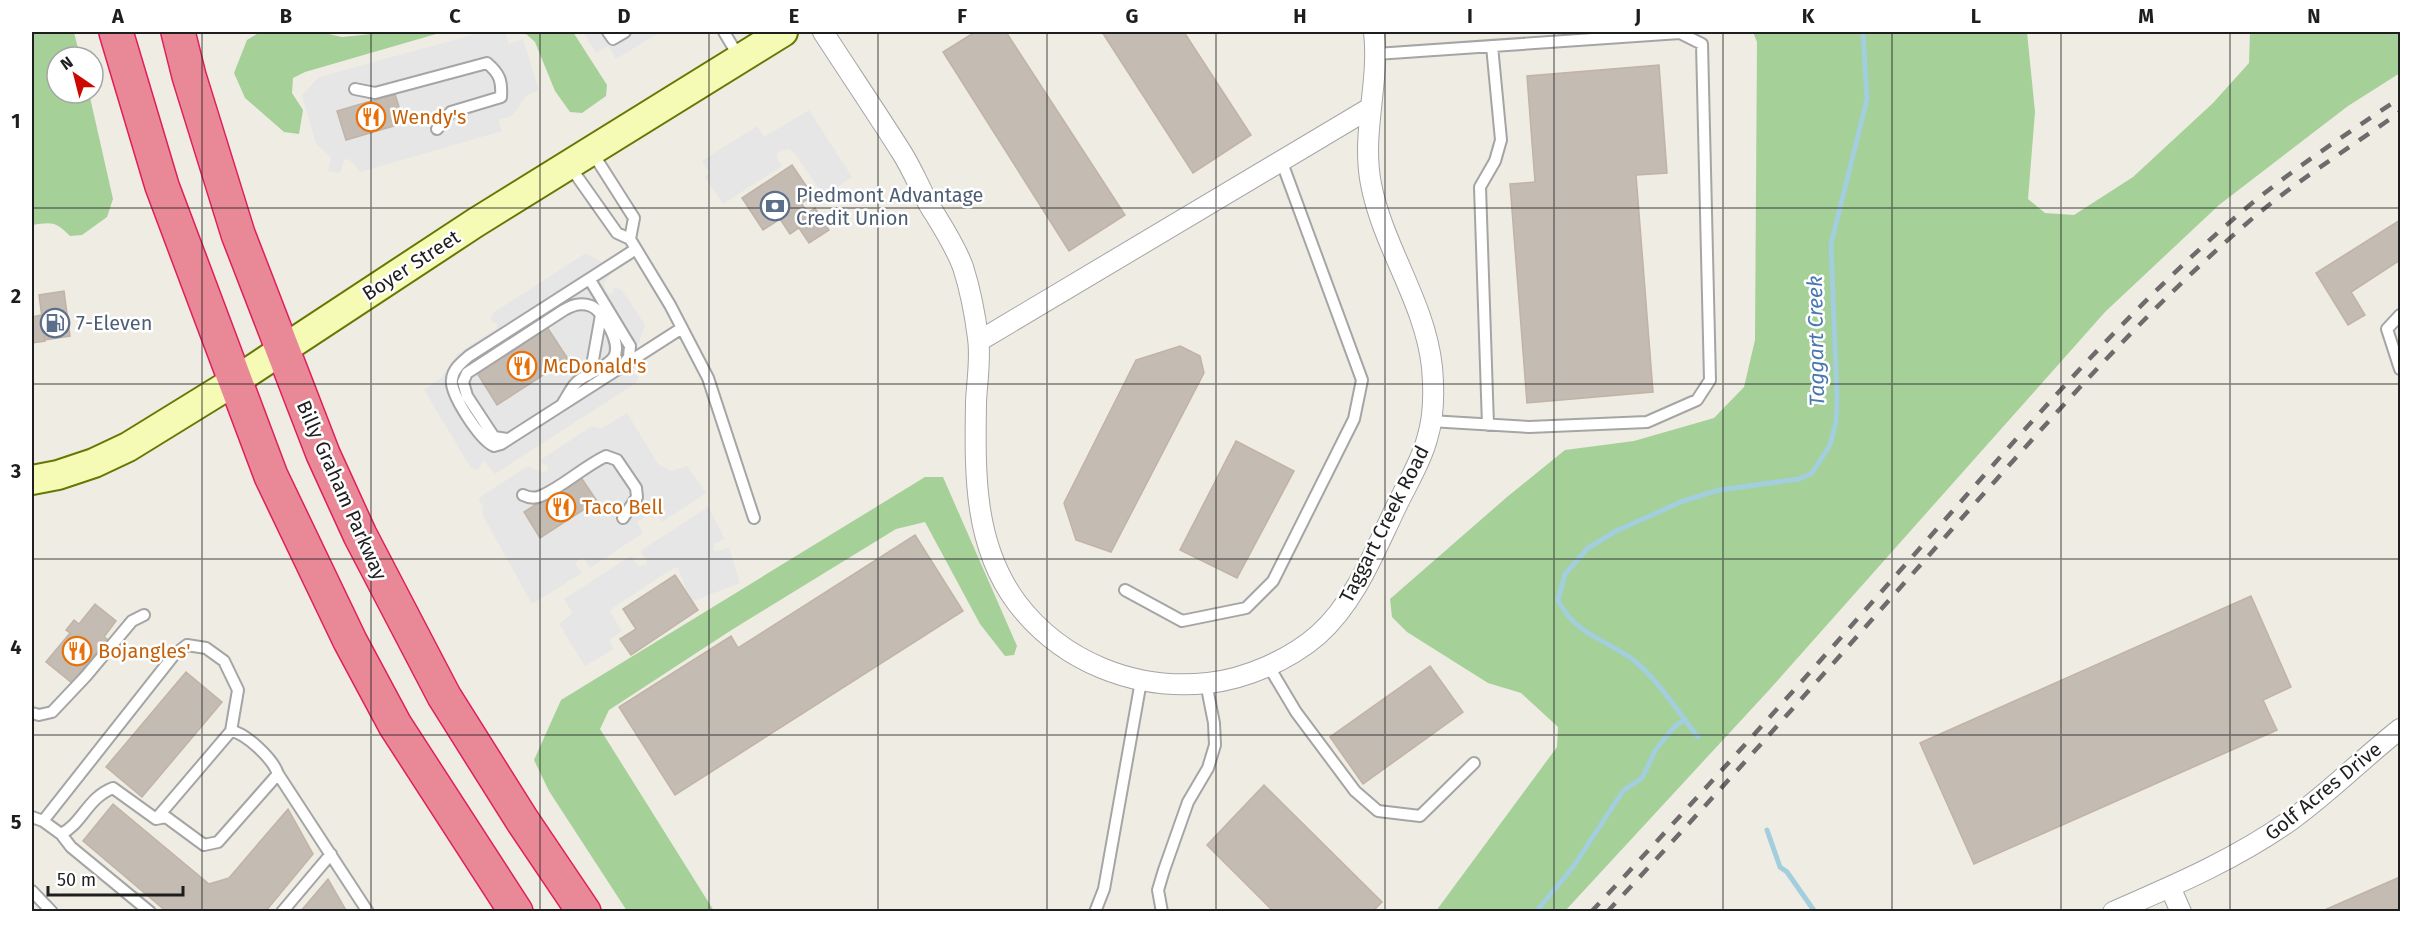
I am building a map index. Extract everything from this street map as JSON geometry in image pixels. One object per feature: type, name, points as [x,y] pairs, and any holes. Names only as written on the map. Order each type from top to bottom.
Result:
[{"type":"highway","points":[[116,32],[162,186],[271,476],[350,641],[395,725],[516,912]]},
{"type":"highway","name":"Billy Graham Parkway","points":[[178,32],[189,76],[238,234],[323,454],[360,535],[410,635],[444,696],[522,820],[584,912]]},
{"type":"main road","name":"Boyer Street","points":[[32,480],[58,475],[94,463],[128,447],[235,381],[475,223],[783,32]]},
{"type":"street","name":"Taggart Creek Road","points":[[822,32],[904,157],[962,263],[979,340],[975,477],[982,524],[989,552],[999,574],[1016,602],[1037,626],[1064,648],[1093,665],[1141,681],[1182,686],[1245,675],[1303,647],[1320,633],[1357,585],[1427,440],[1432,368],[1426,336],[1415,302],[1382,223],[1371,186],[1368,163],[1370,108],[1376,54],[1374,32]]},
{"type":"street","points":[[979,340],[1370,108]]},
{"type":"street","name":"Golf Acres Drive","points":[[2113,912],[2170,887],[2254,844],[2284,824],[2400,729]]},
{"type":"street","points":[[2170,887],[2181,912]]},
{"type":"lane","points":[[608,32],[613,39],[625,32]]},
{"type":"lane","points":[[724,32],[740,57]]},
{"type":"lane","points":[[1376,54],[1680,33],[1702,44],[1710,380],[1697,400],[1647,422],[1529,427],[1430,422]]},
{"type":"lane","points":[[1488,424],[1480,187],[1495,161],[1502,140],[1492,46]]},
{"type":"lane","points":[[355,89],[375,93],[487,63],[498,73],[502,82],[501,97],[451,112],[437,129]]},
{"type":"lane","points":[[580,158],[617,233],[630,239],[708,378],[754,518]]},
{"type":"lane","points":[[580,158],[634,218],[630,239]]},
{"type":"lane","points":[[1125,590],[1182,621],[1246,608],[1273,581],[1354,419],[1362,380],[1281,160]]},
{"type":"lane","points":[[636,249],[469,356],[459,365],[452,377],[452,389],[482,438],[494,446],[510,439],[682,328]]},
{"type":"lane","points":[[590,280],[630,346],[629,357],[622,367]]},
{"type":"lane","points":[[510,439],[500,439],[490,433],[464,388],[463,382],[467,373],[574,305],[584,304],[593,307],[601,315],[615,337],[617,350],[605,365],[576,383],[562,406]]},
{"type":"lane","points":[[588,376],[601,315]]},
{"type":"lane","points":[[2400,315],[2387,329],[2400,369]]},
{"type":"lane","points":[[523,495],[530,498],[541,496],[606,456],[617,460],[636,488],[637,497],[623,518]]},
{"type":"lane","points":[[32,713],[39,715],[51,712],[86,676],[132,621],[144,615]]},
{"type":"lane","points":[[43,821],[174,655],[187,645],[206,648],[224,661],[238,690],[231,731],[156,819]]},
{"type":"lane","points":[[1268,665],[1296,712],[1355,791],[1378,811],[1420,816],[1474,764]]},
{"type":"lane","points":[[1095,912],[1104,889],[1141,681]]},
{"type":"lane","points":[[1162,912],[1158,890],[1164,870],[1188,802],[1208,768],[1215,745],[1214,723],[1206,683]]},
{"type":"lane","points":[[231,731],[239,732],[274,763],[278,774],[368,912]]},
{"type":"lane","points":[[61,834],[69,830],[100,793],[113,788],[156,819],[166,817],[204,845],[218,842],[278,774]]},
{"type":"lane","points":[[32,817],[43,821],[61,834],[71,847],[150,912]]},
{"type":"lane","points":[[282,912],[331,854]]},
{"type":"lane","points":[[32,891],[51,912]]},
{"type":"green space","points":[[32,32],[74,32],[77,45],[45,45],[45,105],[92,105],[113,199],[107,217],[82,235],[70,236],[53,224],[32,225]]},
{"type":"green space","points":[[260,32],[320,32],[342,37],[391,32],[443,32],[305,72],[293,78],[292,93],[303,110],[299,134],[284,132],[245,98],[234,73],[247,40]]},
{"type":"green space","points":[[524,32],[573,32],[607,85],[606,96],[582,113],[570,112],[555,91],[535,42]]},
{"type":"green space","points":[[1753,32],[2027,32],[2035,112],[2028,199],[2045,213],[2074,215],[2133,177],[2213,103],[2249,63],[2250,32],[2400,32],[2400,73],[2348,106],[2219,205],[2105,312],[1770,689],[1565,911],[1436,911],[1557,747],[1558,727],[1521,693],[1488,683],[1407,632],[1392,617],[1390,599],[1507,497],[1565,450],[1634,441],[1714,418],[1744,387],[1755,340],[1757,42]]},
{"type":"green space","points":[[925,477],[943,477],[1017,646],[1014,655],[1005,656],[980,624],[925,522],[896,529],[730,631],[609,710],[600,729],[714,911],[627,911],[549,791],[534,760],[561,700]]},
{"type":"shaded area","points":[[483,32],[505,32],[509,44],[523,39],[539,90],[527,95],[512,116],[500,119],[502,131],[360,172],[349,159],[344,160],[340,173],[328,171],[331,157],[316,144],[302,95],[319,77]]},
{"type":"shaded area","points":[[583,32],[660,32],[616,59],[608,46],[596,53]]},
{"type":"shaded area","points":[[809,110],[852,177],[824,196],[793,151],[787,149],[777,153],[782,166],[723,204],[705,177],[709,173],[702,161],[757,126],[764,137]]},
{"type":"shaded area","points":[[586,253],[600,261],[611,274],[604,283],[606,292],[611,295],[615,287],[622,290],[645,325],[630,370],[639,377],[636,383],[495,474],[484,460],[478,470],[471,468],[424,390],[442,377],[457,354],[497,328],[497,324],[490,320],[493,313]]},
{"type":"shaded area","points":[[627,413],[658,464],[671,471],[687,466],[706,493],[662,522],[655,511],[637,522],[643,533],[590,568],[583,557],[575,563],[582,573],[532,604],[482,514],[483,506],[479,501],[480,497],[528,466],[542,473],[548,470],[548,466],[541,463],[542,459],[592,426],[601,429]]},
{"type":"shaded area","points":[[708,507],[725,539],[714,544],[713,549],[716,551],[729,548],[740,583],[691,602],[678,568],[675,567],[611,609],[610,612],[622,631],[609,640],[614,649],[585,666],[559,624],[572,612],[564,599],[631,556],[639,566],[646,565],[647,561],[640,551]]},
{"type":"building","points":[[975,32],[1006,32],[1125,215],[1069,251],[943,52]]},
{"type":"building","points":[[1102,32],[1184,32],[1251,135],[1193,173]]},
{"type":"building","points":[[1659,65],[1667,173],[1636,175],[1653,392],[1527,403],[1510,184],[1535,182],[1527,76]]},
{"type":"building","name":"Wendy's","points":[[395,94],[404,123],[346,140],[337,111]]},
{"type":"building","name":"Piedmont Advantage Credit Union","points":[[792,165],[813,196],[801,203],[808,213],[815,208],[829,230],[809,243],[799,228],[790,234],[780,219],[763,230],[742,198]]},
{"type":"building","points":[[2400,220],[2400,260],[2351,292],[2365,315],[2348,325],[2316,273]]},
{"type":"building","points":[[64,291],[70,336],[45,340],[39,295]]},
{"type":"building","points":[[41,315],[45,341],[32,343],[32,317]]},
{"type":"building","name":"McDonald's","points":[[547,327],[568,359],[497,405],[477,373]]},
{"type":"building","points":[[1180,346],[1200,356],[1204,373],[1111,552],[1076,540],[1064,503],[1136,360]]},
{"type":"building","points":[[1236,441],[1294,471],[1237,578],[1180,550]]},
{"type":"building","name":"Taco Bell","points":[[580,476],[597,501],[540,538],[524,512]]},
{"type":"building","points":[[915,535],[963,611],[675,795],[619,707],[731,636],[738,648]]},
{"type":"building","points":[[675,575],[698,610],[631,655],[620,639],[636,629],[623,609]]},
{"type":"building","points":[[2251,596],[2291,687],[2263,700],[2277,730],[1974,864],[1920,743]]},
{"type":"building","name":"Bojangles'","points":[[95,604],[116,621],[104,637],[107,639],[72,683],[46,662],[70,633],[66,630],[74,620],[79,624]]},
{"type":"building","points":[[1430,666],[1463,712],[1363,784],[1330,737]]},
{"type":"building","points":[[186,672],[222,702],[142,797],[106,767]]},
{"type":"building","points":[[1264,785],[1382,902],[1372,912],[1274,912],[1207,845]]},
{"type":"building","points":[[113,804],[209,884],[229,878],[288,809],[313,854],[265,912],[167,912],[83,841]]},
{"type":"building","points":[[2400,877],[2400,912],[2320,912]]},
{"type":"building","points":[[328,879],[347,912],[300,912]]},
{"type":"waterway","name":"Taggart Creek","points":[[1698,737],[1645,670],[1625,654],[1574,622],[1558,600],[1565,574],[1588,548],[1616,531],[1683,501],[1719,490],[1799,479],[1812,473],[1830,445],[1836,422],[1837,398],[1831,244],[1867,99],[1863,32]]},
{"type":"waterway","points":[[1536,912],[1573,867],[1623,791],[1642,778],[1656,749],[1675,726],[1685,720]]},
{"type":"waterway","name":"Taggart Creek","points":[[1767,830],[1780,867],[1787,872],[1815,912]]},
{"type":"railway","points":[[1591,912],[1754,735],[2032,421],[2114,333],[2200,249],[2245,209],[2321,151],[2400,98]]},
{"type":"railway","points":[[1607,912],[1825,673],[2061,408],[2135,329],[2212,254],[2253,218],[2400,112]]},
{"type":"place","name":"Wendy's","points":[[371,117]]},
{"type":"place","name":"Piedmont Advantage Credit Union","points":[[775,206]]},
{"type":"place","name":"7-Eleven","points":[[55,323]]},
{"type":"place","name":"McDonald's","points":[[522,366]]},
{"type":"place","name":"Taco Bell","points":[[561,507]]},
{"type":"place","name":"Bojangles'","points":[[77,651]]}]
